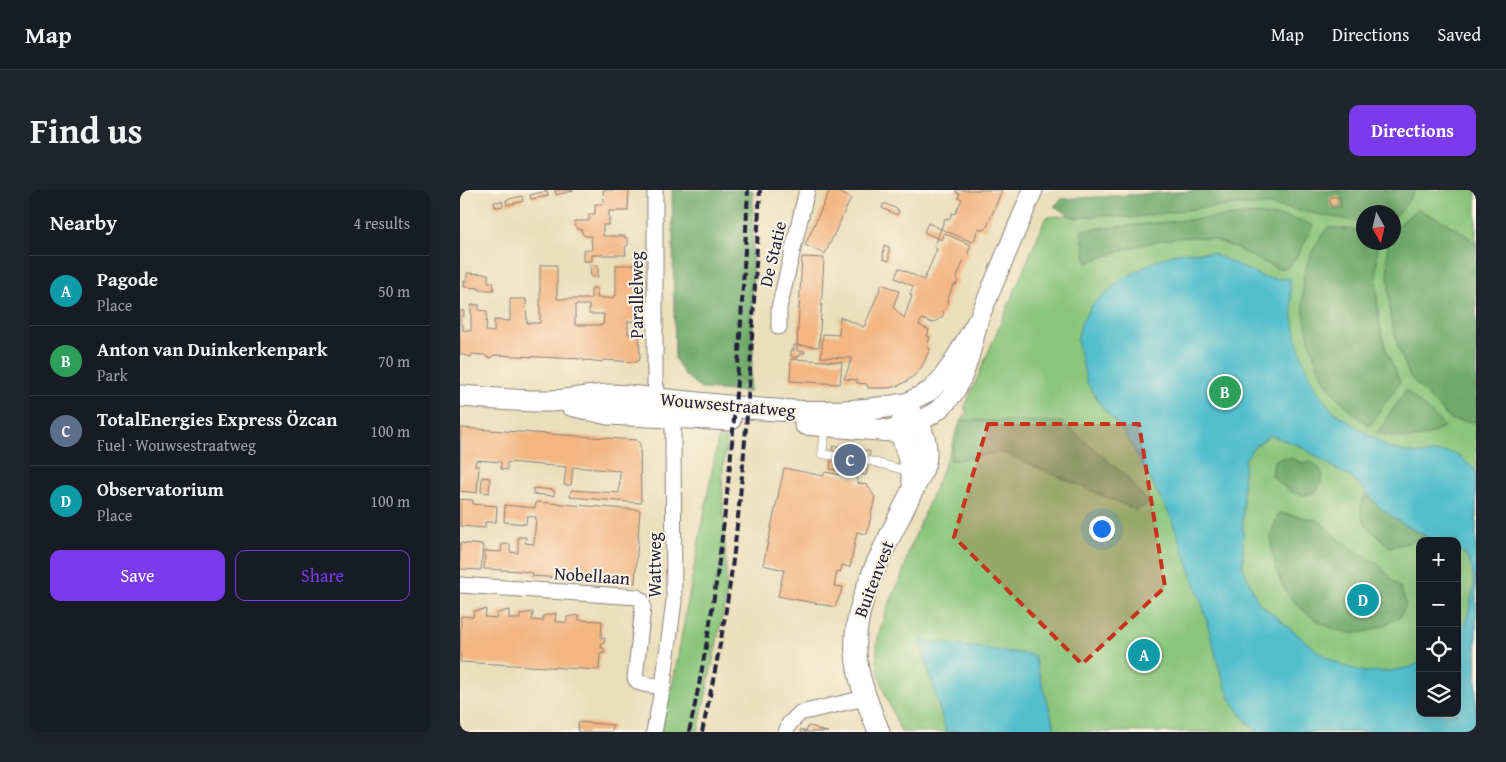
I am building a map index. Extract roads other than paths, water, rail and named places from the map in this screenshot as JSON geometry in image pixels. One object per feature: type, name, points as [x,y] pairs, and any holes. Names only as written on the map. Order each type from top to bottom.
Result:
[{"type":"main road","name":"Wouwsestraatweg","points":[[460,396],[552,401],[609,395],[665,409],[762,409],[891,431],[910,426]]},
{"type":"main road","name":"Wouwsestraatweg","points":[[826,419],[904,404]]},
{"type":"main road","name":"Buitenvest","points":[[879,732],[865,698],[855,657],[856,634],[860,611],[879,559],[916,476],[925,464],[926,452],[910,426],[904,404]]},
{"type":"street","name":"Parallelweg","points":[[655,190],[655,383],[665,409]]},
{"type":"street","name":"De Statie","points":[[779,327],[779,308],[807,190]]},
{"type":"street","points":[[910,426],[934,415],[952,397],[960,382],[968,361],[979,318],[1033,190]]},
{"type":"street","points":[[904,404],[930,391],[942,378],[979,318]]},
{"type":"street","name":"Wattweg","points":[[654,732],[674,601],[674,435],[673,425],[665,409]]},
{"type":"street","name":"Nobellaan","points":[[460,585],[636,597],[642,601],[644,608],[635,678],[641,684],[662,686]]},
{"type":"street","points":[[786,732],[789,724],[800,713],[865,698]]},
{"type":"lane","points":[[826,419],[822,454],[870,461],[900,469],[916,476]]},
{"type":"water","points":[[1180,252],[1212,253],[1263,277],[1290,278],[1293,315],[1305,367],[1323,399],[1335,413],[1391,449],[1421,454],[1442,452],[1457,454],[1476,471],[1476,725],[1465,732],[1258,732],[1245,720],[1230,698],[1220,671],[1203,607],[1171,517],[1124,432],[1103,408],[1087,383],[1077,340],[1082,321],[1093,304],[1122,279],[1157,260]],"holes":[[[1270,435],[1300,446],[1357,482],[1380,508],[1428,537],[1461,537],[1461,552],[1465,554],[1472,568],[1474,584],[1466,621],[1461,629],[1461,717],[1416,717],[1416,664],[1390,671],[1365,672],[1343,666],[1321,654],[1258,602],[1243,568],[1245,460],[1253,448]]]},
{"type":"water","points":[[920,640],[1034,655],[1056,732],[946,732]]},
{"type":"railway","points":[[689,732],[703,665],[723,530],[736,395],[748,190]]},
{"type":"railway","points":[[702,732],[723,630],[738,521],[749,379],[760,190]]},
{"type":"place","name":"Anton van Duinkerkenpark","points":[[1225,392]]},
{"type":"place","name":"TotalEnergies Express Özcan","points":[[850,460]]},
{"type":"place","name":"Observatorium","points":[[1363,600]]},
{"type":"place","name":"Pagode","points":[[1144,655]]}]
